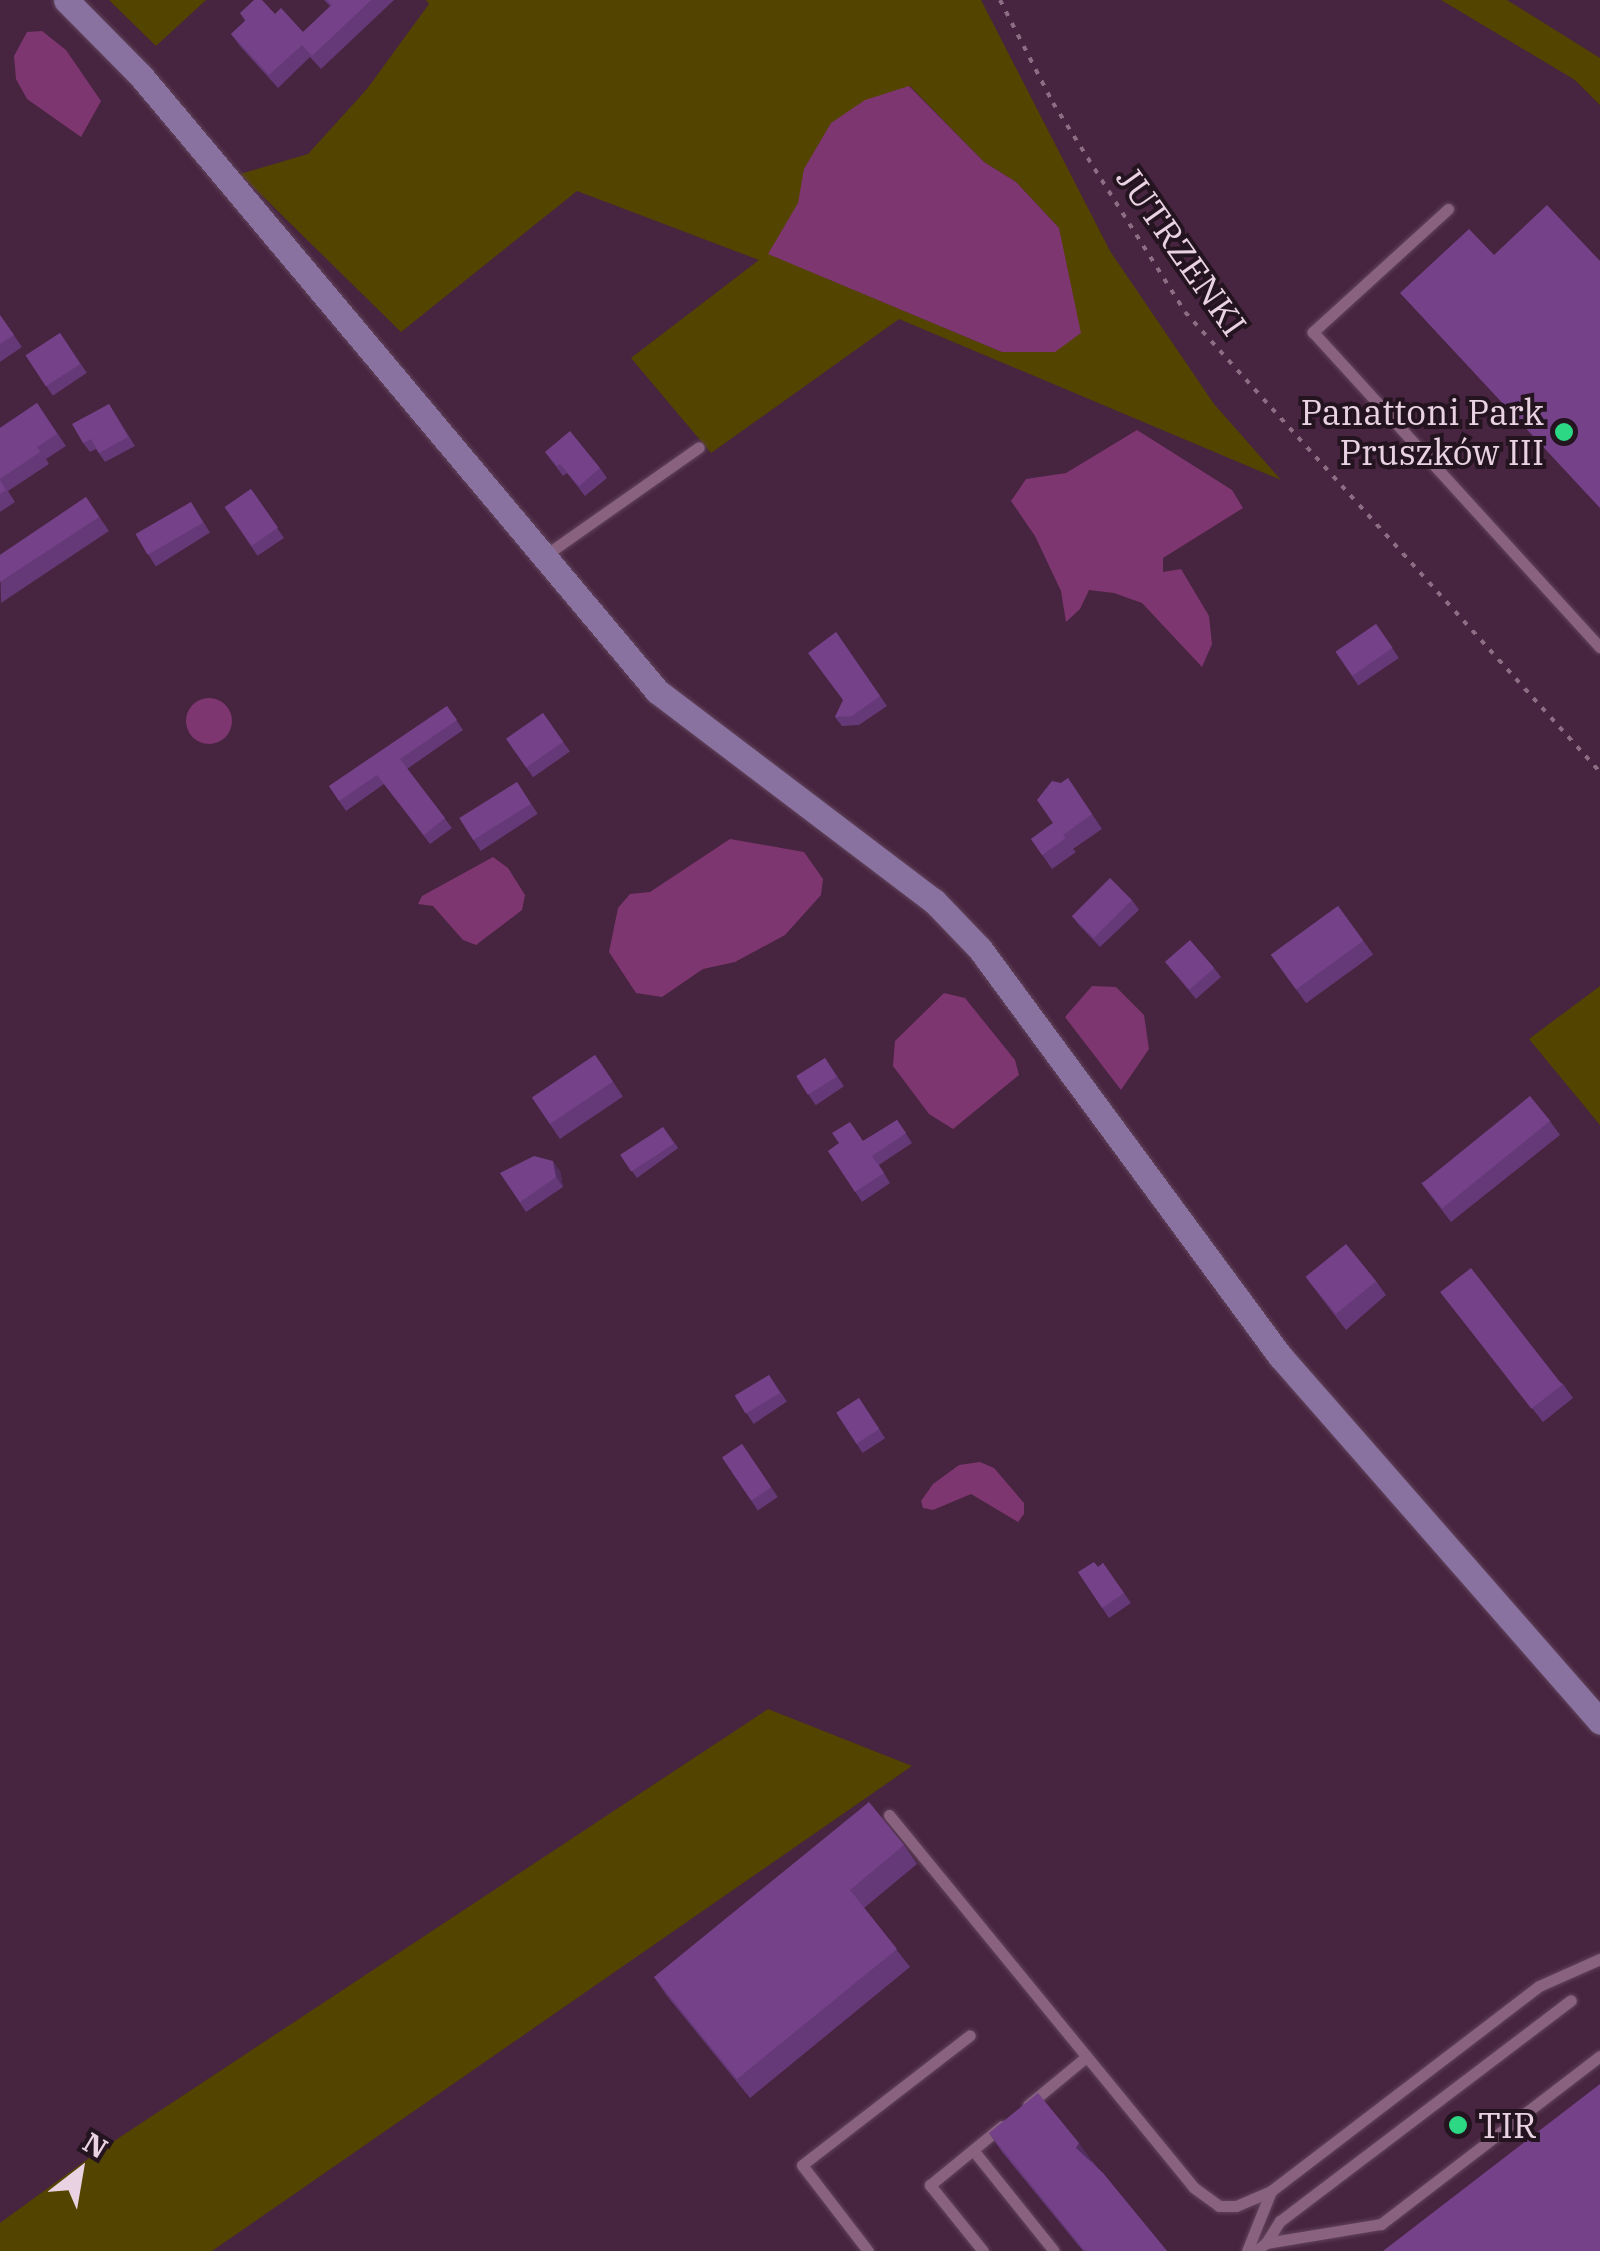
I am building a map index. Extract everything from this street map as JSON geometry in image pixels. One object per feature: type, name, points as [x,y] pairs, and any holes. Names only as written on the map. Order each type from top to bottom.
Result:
[{"type":"street","points":[[66,0],[141,76],[657,692],[934,901],[980,948],[1280,1356],[1600,1722]]},
{"type":"lane","points":[[1448,209],[1313,332],[1600,647]]},
{"type":"lane","points":[[544,556],[699,447]]},
{"type":"lane","points":[[889,1815],[1206,2199],[1236,2206],[1271,2191],[1540,1986],[1600,1959]]},
{"type":"lane","points":[[1261,2247],[1280,2221],[1571,2000]]},
{"type":"lane","points":[[868,2251],[802,2165],[970,2036]]},
{"type":"lane","points":[[983,2251],[930,2185],[1086,2056]]},
{"type":"lane","points":[[1261,2247],[1381,2224],[1600,2056]]},
{"type":"lane","points":[[973,2150],[1054,2251]]},
{"type":"lane","points":[[1247,2251],[1271,2191]]},
{"type":"path","name":"JUTRZENKI","points":[[1000,0],[1053,103],[1185,312],[1600,772]]},
{"type":"shaded area","points":[[109,0],[206,0],[156,46]]},
{"type":"shaded area","points":[[426,0],[981,0],[1110,251],[1214,404],[1281,480],[899,319],[711,453],[631,358],[759,260],[577,191],[401,332],[240,174],[308,154],[367,89],[429,4]],"holes":[[[910,86],[984,162],[1016,182],[1059,228],[1002,352],[769,254],[799,203]]]},
{"type":"shaded area","points":[[1441,0],[1507,0],[1600,58],[1600,105],[1575,80]]},
{"type":"shaded area","points":[[42,31],[66,50],[101,101],[81,137],[27,99],[16,79],[14,56],[27,32]]},
{"type":"shaded area","points":[[909,86],[984,162],[1016,182],[1059,228],[1081,333],[1055,352],[1002,352],[768,254],[798,203],[804,169],[831,123],[865,100]]},
{"type":"shaded area","points":[[1137,430],[1232,490],[1243,508],[1163,558],[1163,572],[1181,569],[1209,616],[1212,644],[1202,667],[1142,603],[1114,593],[1089,590],[1080,609],[1066,622],[1061,591],[1035,536],[1011,501],[1026,479],[1066,473]]},
{"type":"shaded area","points":[[209,698],[225,705],[232,721],[225,737],[209,744],[193,737],[186,721],[193,705]]},
{"type":"shaded area","points":[[730,839],[804,852],[823,879],[821,895],[785,935],[735,962],[703,969],[662,997],[636,993],[609,952],[618,908],[630,894],[650,892]]},
{"type":"shaded area","points":[[493,857],[508,868],[525,895],[522,910],[476,945],[463,940],[433,906],[418,904],[422,896]]},
{"type":"shaded area","points":[[1092,986],[1116,987],[1144,1015],[1149,1049],[1121,1090],[1065,1017]]},
{"type":"shaded area","points":[[1600,986],[1600,1125],[1529,1039]]},
{"type":"shaded area","points":[[944,993],[965,998],[1015,1060],[1019,1075],[953,1129],[929,1114],[893,1066],[895,1041]]},
{"type":"shaded area","points":[[980,1462],[994,1468],[1024,1503],[1024,1514],[1018,1522],[971,1494],[933,1510],[923,1508],[921,1501],[933,1484],[959,1465]]},
{"type":"shaded area","points":[[768,1709],[912,1766],[212,2251],[0,2251],[0,2223],[96,2153]]},
{"type":"building","points":[[254,0],[262,0],[275,14],[281,8],[303,32],[332,5],[327,0],[371,0],[312,56],[302,45],[269,75],[231,34],[246,20],[240,13]]},
{"type":"building","name":"Panattoni Park Pruszków III","points":[[1547,205],[1600,261],[1600,508],[1400,293],[1469,229],[1494,255]]},
{"type":"building","points":[[0,315],[14,335],[0,344]]},
{"type":"building","points":[[60,333],[80,364],[46,386],[26,355]]},
{"type":"building","points":[[37,403],[57,434],[37,447],[40,452],[0,479],[0,428]]},
{"type":"building","points":[[109,404],[128,437],[99,453],[91,439],[83,443],[72,424]]},
{"type":"building","points":[[570,431],[600,468],[579,486],[545,452]]},
{"type":"building","points":[[251,489],[278,528],[252,546],[225,507]]},
{"type":"building","points":[[86,497],[99,517],[0,582],[0,555]]},
{"type":"building","points":[[191,502],[203,523],[148,555],[136,534]]},
{"type":"building","points":[[1376,624],[1393,648],[1352,676],[1336,652]]},
{"type":"building","points":[[836,632],[880,696],[852,716],[835,717],[843,700],[808,653]]},
{"type":"building","points":[[447,706],[457,720],[400,759],[445,818],[424,835],[377,775],[339,801],[329,786]]},
{"type":"building","points":[[543,713],[563,742],[526,767],[506,739]]},
{"type":"building","points":[[1068,778],[1092,814],[1042,855],[1031,839],[1053,823],[1037,800],[1052,781],[1061,783]]},
{"type":"building","points":[[517,782],[531,804],[473,840],[459,818]]},
{"type":"building","points":[[1110,878],[1132,900],[1094,938],[1072,916]]},
{"type":"building","points":[[1338,906],[1363,941],[1296,990],[1271,955]]},
{"type":"building","points":[[1190,940],[1214,968],[1189,990],[1165,962]]},
{"type":"building","points":[[595,1055],[613,1082],[550,1124],[532,1097]]},
{"type":"building","points":[[825,1058],[837,1077],[808,1095],[796,1076]]},
{"type":"building","points":[[1530,1096],[1550,1121],[1442,1208],[1422,1183]]},
{"type":"building","points":[[897,1120],[906,1133],[872,1156],[884,1173],[855,1192],[828,1151],[839,1143],[832,1133],[850,1122],[863,1141]]},
{"type":"building","points":[[663,1127],[674,1144],[631,1172],[620,1155]]},
{"type":"building","points":[[534,1156],[553,1161],[556,1177],[520,1202],[500,1173]]},
{"type":"building","points":[[1346,1244],[1376,1281],[1336,1314],[1306,1277]]},
{"type":"building","points":[[1471,1268],[1562,1385],[1531,1409],[1440,1292]]},
{"type":"building","points":[[769,1375],[780,1393],[746,1414],[735,1396]]},
{"type":"building","points":[[859,1398],[879,1429],[857,1444],[836,1413]]},
{"type":"building","points":[[742,1444],[771,1487],[751,1501],[722,1457]]},
{"type":"building","points":[[1094,1562],[1098,1567],[1103,1563],[1124,1593],[1102,1608],[1078,1572]]},
{"type":"building","points":[[869,1802],[904,1845],[850,1890],[897,1949],[737,2079],[654,1977]]},
{"type":"building","points":[[1600,2084],[1600,2251],[1383,2251]]},
{"type":"building","points":[[1038,2093],[1079,2143],[1076,2148],[1103,2173],[1167,2251],[1085,2251],[989,2133]]},
{"type":"place","name":"Panattoni Park Pruszków III","points":[[1564,432]]},
{"type":"place","name":"TIR","points":[[1458,2125]]}]
